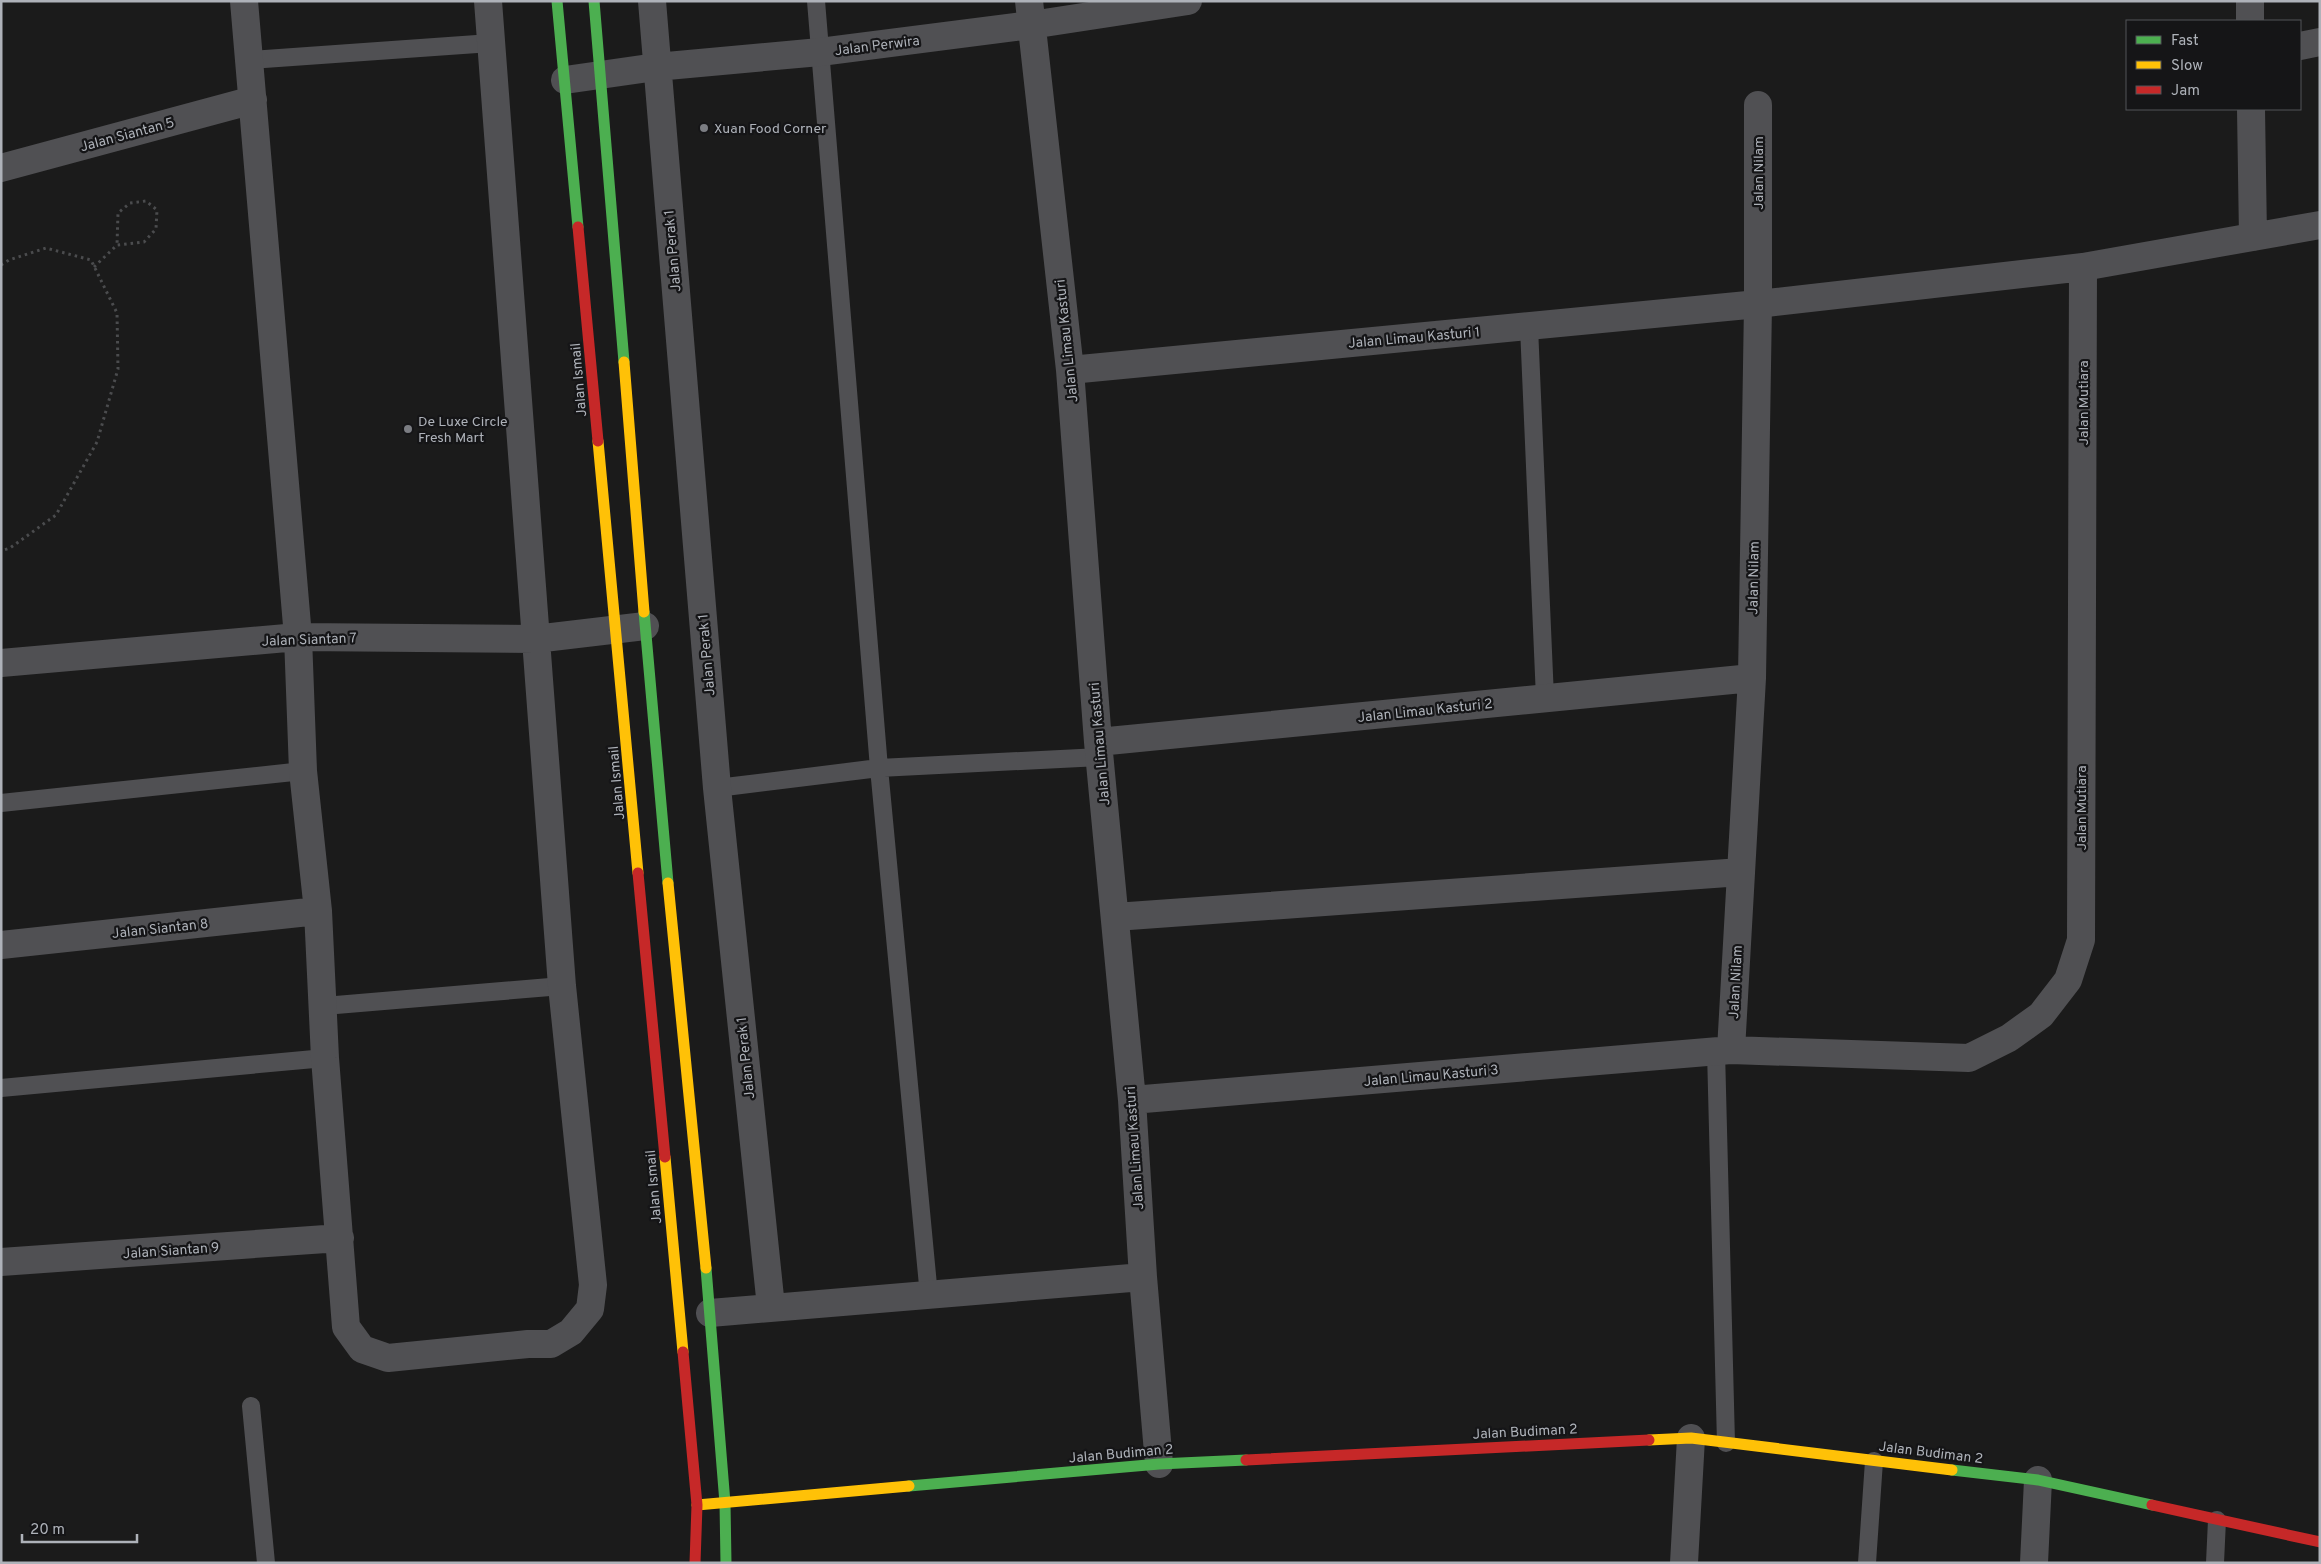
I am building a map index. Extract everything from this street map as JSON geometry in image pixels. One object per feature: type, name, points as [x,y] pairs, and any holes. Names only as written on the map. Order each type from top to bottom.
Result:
[{"type":"street","points":[[244,1],[298,637],[303,771],[318,911],[325,1058],[346,1327],[362,1349],[388,1358],[528,1344],[551,1344],[571,1332],[590,1309],[593,1285],[562,986],[488,1]]},
{"type":"street","name":"Jalan Ismail","points":[[557,1],[697,1505],[695,1563]]},
{"type":"street","points":[[594,1],[645,626],[710,1312],[725,1503],[726,1563]]},
{"type":"street","name":"Jalan Perak 1","points":[[652,1],[717,788],[771,1307]]},
{"type":"street","name":"Jalan Perwira","points":[[565,80],[656,67],[820,52],[1030,13],[1188,1]]},
{"type":"street","points":[[2250,1],[2250,20]]},
{"type":"street","name":"Jalan Limau Kasturi","points":[[1030,13],[1070,370],[1099,750],[1132,1100],[1143,1278],[1159,1464]]},
{"type":"street","points":[[2301,46],[2320,42]]},
{"type":"street","name":"Jalan Siantan 5","points":[[1,168],[253,100]]},
{"type":"street","name":"Jalan Nilam","points":[[1723,1051],[1741,872],[1752,678],[1758,304],[1758,105]]},
{"type":"street","points":[[2251,110],[2253,237]]},
{"type":"street","name":"Jalan Limau Kasturi 1","points":[[1070,370],[1758,304],[2083,268],[2320,224]]},
{"type":"street","name":"Jalan Mutiara","points":[[1723,1051],[1969,1058],[2009,1038],[2041,1015],[2068,980],[2081,940],[2083,268]]},
{"type":"street","name":"Jalan Siantan 7","points":[[1,663],[298,637],[535,639],[645,626]]},
{"type":"street","name":"Jalan Limau Kasturi 2","points":[[1099,750],[1545,698],[1752,678]]},
{"type":"street","points":[[1115,917],[1741,872]]},
{"type":"street","name":"Jalan Siantan 8","points":[[1,945],[318,911]]},
{"type":"street","name":"Jalan Limau Kasturi 3","points":[[1132,1100],[1723,1051]]},
{"type":"street","name":"Jalan Siantan 9","points":[[1,1262],[340,1238]]},
{"type":"street","points":[[710,1312],[1143,1278]]},
{"type":"street","points":[[1684,1563],[1690,1438]]},
{"type":"street","name":"Jalan Budiman 2","points":[[697,1505],[1159,1464],[1690,1438],[2038,1480],[2320,1542]]},
{"type":"street","points":[[2034,1563],[2038,1480]]},
{"type":"lane","points":[[816,1],[879,768],[929,1296]]},
{"type":"lane","points":[[250,60],[491,43]]},
{"type":"lane","points":[[1529,327],[1545,698]]},
{"type":"lane","points":[[717,788],[879,768],[1099,750]]},
{"type":"lane","points":[[1,803],[303,771]]},
{"type":"lane","points":[[324,1006],[562,986]]},
{"type":"lane","points":[[1723,1051],[1726,1442]]},
{"type":"lane","points":[[1,1088],[325,1058]]},
{"type":"lane","points":[[251,1406],[266,1563]]},
{"type":"lane","points":[[1867,1563],[1874,1461]]},
{"type":"lane","points":[[2215,1563],[2217,1520]]},
{"type":"path","points":[[94,267],[117,245],[144,242],[156,229],[157,210],[146,201],[130,202],[118,213],[117,245]]},
{"type":"path","points":[[1,265],[9,260],[46,248],[91,260],[117,313],[118,369],[98,442],[56,515],[10,548],[1,551]]},
{"type":"traffic: fast","points":[[557,1],[578,227]]},
{"type":"traffic: fast","points":[[594,1],[624,362]]},
{"type":"traffic: fast","points":[[644,612],[668,883]]},
{"type":"traffic: fast","points":[[706,1268],[725,1503],[726,1563]]},
{"type":"traffic: fast","points":[[909,1486],[1159,1464],[1246,1460]]},
{"type":"traffic: fast","points":[[1952,1470],[2038,1480],[2152,1505]]},
{"type":"traffic: slow","points":[[624,362],[644,612]]},
{"type":"traffic: slow","points":[[598,441],[638,873]]},
{"type":"traffic: slow","points":[[668,883],[706,1268]]},
{"type":"traffic: slow","points":[[665,1157],[683,1352]]},
{"type":"traffic: slow","points":[[1649,1440],[1691,1438],[1952,1470]]},
{"type":"traffic: slow","points":[[697,1505],[909,1486]]},
{"type":"traffic: jam","points":[[578,227],[598,441]]},
{"type":"traffic: jam","points":[[638,873],[665,1157]]},
{"type":"traffic: jam","points":[[683,1352],[697,1505],[695,1563]]},
{"type":"traffic: jam","points":[[1246,1460],[1649,1440]]},
{"type":"traffic: jam","points":[[2152,1505],[2320,1542]]},
{"type":"place","name":"Xuan Food Corner","points":[[704,128]]},
{"type":"place","name":"De Luxe Circle Fresh Mart","points":[[408,429]]}]
